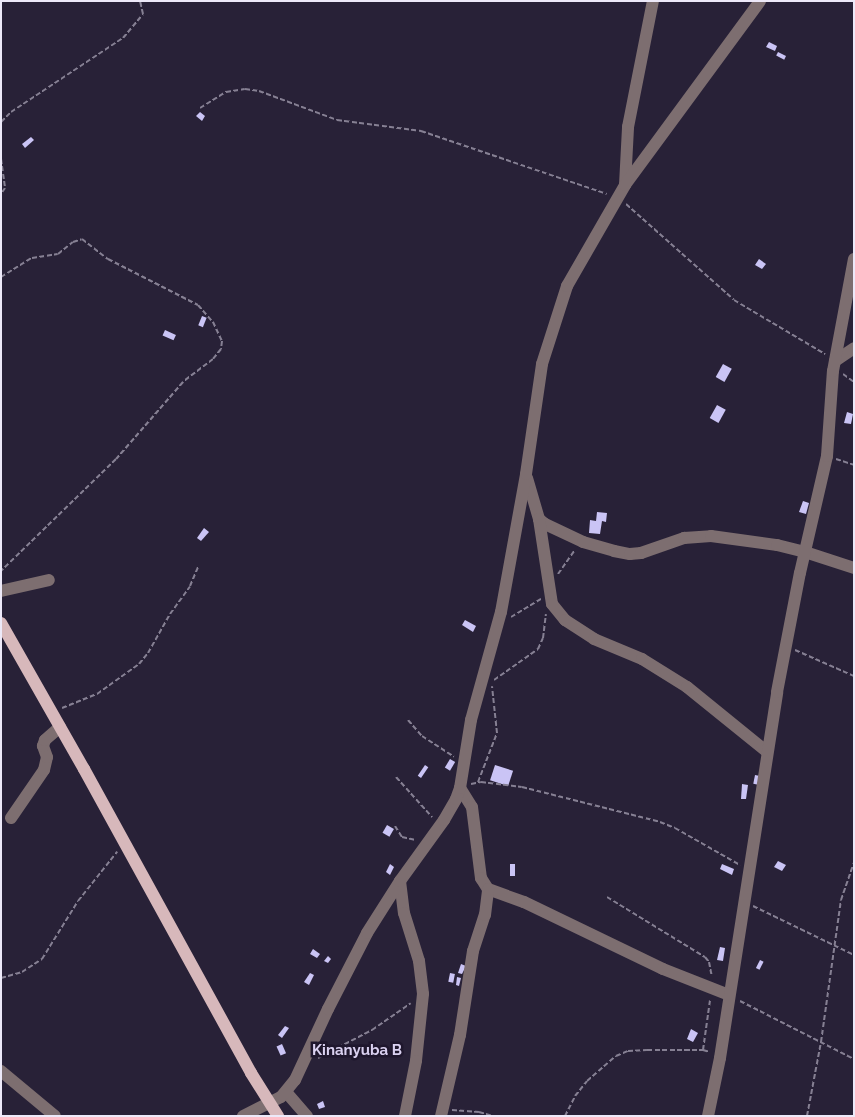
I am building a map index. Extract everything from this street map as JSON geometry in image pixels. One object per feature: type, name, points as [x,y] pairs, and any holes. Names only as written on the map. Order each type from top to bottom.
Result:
[{"type":"main road","points":[[1,623],[278,1116]]},
{"type":"street","points":[[625,185],[628,127],[653,1]]},
{"type":"street","points":[[244,1116],[286,1092],[303,1066],[349,967],[400,881],[438,828],[462,790],[471,720],[498,624],[526,474],[536,394],[542,364],[558,309],[574,272],[625,185],[760,1]]},
{"type":"street","points":[[708,1116],[720,1058],[766,751],[805,552],[827,456],[830,404],[854,259]]},
{"type":"street","points":[[836,361],[854,348]]},
{"type":"street","points":[[526,474],[539,520],[550,591],[555,609],[575,629],[642,659],[679,682],[766,751]]},
{"type":"street","points":[[539,520],[582,542],[630,554],[645,552],[684,538],[707,535],[754,541],[805,552],[854,568]]},
{"type":"street","points":[[1,591],[49,580]]},
{"type":"street","points":[[11,818],[44,770],[47,757],[43,746],[45,740],[60,727]]},
{"type":"street","points":[[462,790],[472,807],[481,878],[488,889],[531,905],[664,969],[729,995]]},
{"type":"street","points":[[400,881],[404,913],[419,961],[423,994],[416,1061],[405,1116]]},
{"type":"street","points":[[442,1112],[460,1035],[473,951],[485,914],[488,889]]},
{"type":"street","points":[[1,1072],[55,1116]]},
{"type":"street","points":[[286,1092],[307,1116]]},
{"type":"path","points":[[1,122],[11,112],[123,38],[144,12],[140,1]]},
{"type":"path","points":[[200,108],[226,92],[245,89],[259,91],[337,120],[421,131],[618,198],[734,300],[836,361]]},
{"type":"path","points":[[1,159],[5,188],[1,194]]},
{"type":"path","points":[[1,277],[32,258],[58,254],[73,242],[82,240],[108,259],[198,305],[213,322],[222,342],[220,351],[183,382],[116,459],[1,571]]},
{"type":"path","points":[[827,456],[854,465]]},
{"type":"path","points":[[498,624],[550,591],[571,554],[582,542]]},
{"type":"path","points":[[50,712],[98,694],[139,664],[148,653],[170,614],[190,586],[198,567]]},
{"type":"path","points":[[478,782],[497,733],[491,681],[538,649],[543,638],[546,611]]},
{"type":"path","points":[[786,646],[854,676]]},
{"type":"path","points":[[408,720],[422,736],[464,763]]},
{"type":"path","points":[[396,778],[417,798],[438,828]]},
{"type":"path","points":[[462,790],[478,782],[545,792],[637,818],[660,822],[675,828],[749,870]]},
{"type":"path","points":[[395,826],[402,837],[414,839],[425,846]]},
{"type":"path","points":[[1,978],[22,972],[42,959],[78,901],[124,842]]},
{"type":"path","points":[[807,1116],[821,1042],[841,900],[854,863]]},
{"type":"path","points":[[607,897],[705,957],[709,964],[712,989],[703,1050]]},
{"type":"path","points":[[744,902],[854,955]]},
{"type":"path","points":[[303,1066],[372,1030],[423,994]]},
{"type":"path","points":[[729,995],[854,1060]]},
{"type":"path","points":[[565,1116],[575,1096],[586,1081],[616,1056],[628,1051],[703,1050],[720,1058]]},
{"type":"path","points":[[442,1112],[493,1116]]},
{"type":"building","points":[[769,42],[777,46],[775,51],[766,47]]},
{"type":"building","points":[[778,52],[786,56],[784,60],[776,56]]},
{"type":"building","points":[[200,112],[205,116],[202,121],[196,116]]},
{"type":"building","points":[[31,137],[34,140],[25,148],[22,144]]},
{"type":"building","points":[[759,259],[766,264],[762,269],[755,265]]},
{"type":"building","points":[[202,316],[207,318],[203,327],[198,325]]},
{"type":"building","points":[[165,330],[176,335],[174,340],[163,335]]},
{"type":"building","points":[[723,364],[732,369],[724,382],[716,377]]},
{"type":"building","points":[[717,405],[726,410],[718,423],[710,418]]},
{"type":"building","points":[[847,412],[853,414],[851,424],[844,423]]},
{"type":"building","points":[[803,501],[809,503],[806,514],[799,512]]},
{"type":"building","points":[[597,512],[607,513],[606,522],[602,521],[600,534],[589,533],[590,520],[596,521]]},
{"type":"building","points":[[204,528],[209,532],[201,541],[197,538]]},
{"type":"building","points":[[465,620],[476,626],[473,632],[462,625]]},
{"type":"building","points":[[450,759],[455,762],[450,771],[445,768]]},
{"type":"building","points":[[425,765],[428,767],[421,778],[418,776]]},
{"type":"building","points":[[495,765],[513,771],[508,786],[490,780]]},
{"type":"building","points":[[755,775],[760,776],[758,785],[753,784]]},
{"type":"building","points":[[742,784],[748,785],[746,799],[741,799]]},
{"type":"building","points":[[387,825],[394,829],[389,837],[382,833]]},
{"type":"building","points":[[778,861],[786,865],[782,871],[774,867]]},
{"type":"building","points":[[390,864],[394,867],[390,875],[386,872]]},
{"type":"building","points":[[510,864],[515,864],[515,876],[510,876]]},
{"type":"building","points":[[722,864],[734,869],[732,875],[720,869]]},
{"type":"building","points":[[720,947],[725,948],[723,961],[717,960]]},
{"type":"building","points":[[313,949],[320,954],[317,958],[310,954]]},
{"type":"building","points":[[328,956],[331,959],[328,963],[324,961]]},
{"type":"building","points":[[760,960],[764,962],[759,970],[756,968]]},
{"type":"building","points":[[461,964],[466,966],[462,974],[458,973]]},
{"type":"building","points":[[310,973],[314,975],[309,985],[304,982]]},
{"type":"building","points":[[450,973],[455,974],[453,983],[448,982]]},
{"type":"building","points":[[457,977],[461,978],[459,986],[456,985]]},
{"type":"building","points":[[285,1026],[289,1028],[282,1038],[278,1035]]},
{"type":"building","points":[[691,1029],[698,1033],[693,1042],[687,1039]]},
{"type":"building","points":[[282,1044],[286,1053],[281,1056],[277,1046]]},
{"type":"building","points":[[323,1101],[325,1107],[319,1109],[317,1104]]},
{"type":"district","name":"Kinanyuba B","points":[[357,1051]]}]
